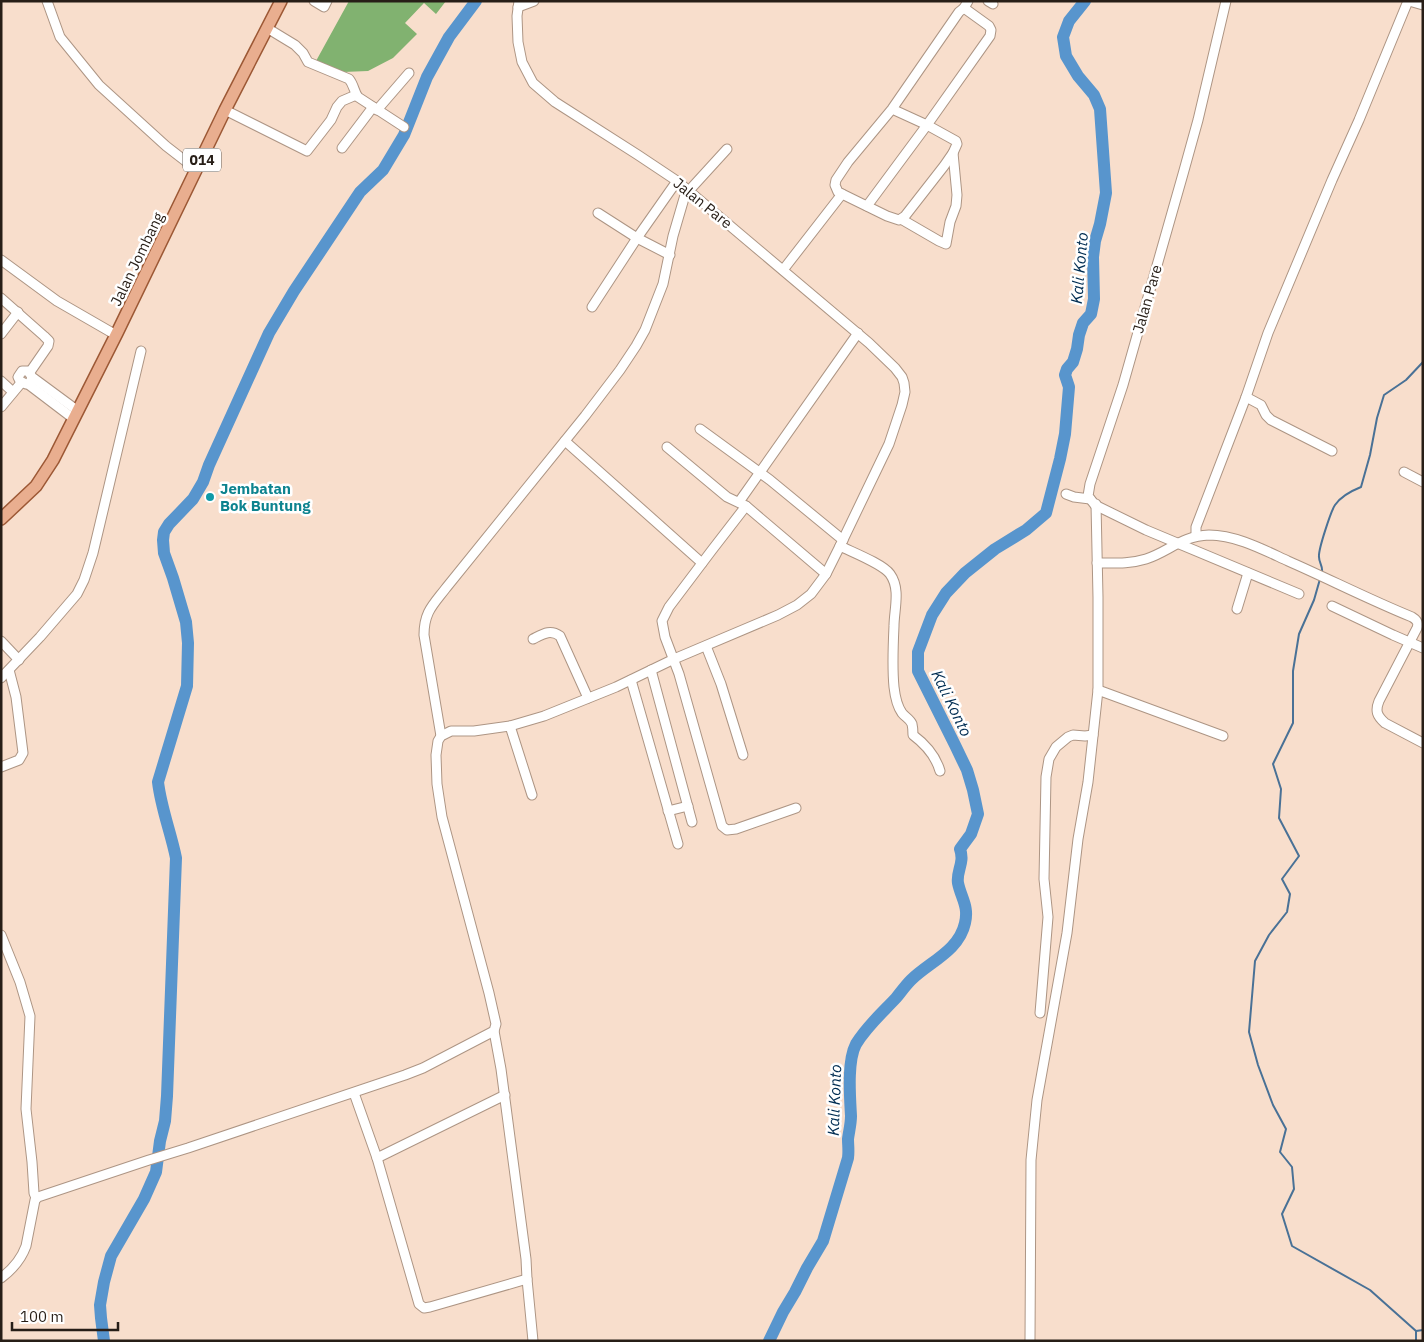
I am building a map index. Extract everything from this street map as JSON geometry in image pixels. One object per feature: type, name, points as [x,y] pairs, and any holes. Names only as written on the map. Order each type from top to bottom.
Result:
[{"type":"main road","name":"Jalan Jombang","points":[[1,519],[36,486],[76,415],[225,110],[281,1]]},
{"type":"street","points":[[47,1],[60,37],[99,86],[166,146],[197,170]]},
{"type":"street","points":[[314,1],[324,7],[327,1]]},
{"type":"street","points":[[518,4],[534,1]]},
{"type":"street","name":"Jalan Pare","points":[[1030,1341],[1031,1168],[1036,1108],[1064,958],[1078,839],[1094,735],[1098,690],[1097,562],[1093,502],[1088,492],[1123,385],[1186,165],[1226,1]]},
{"type":"street","points":[[1196,536],[1196,527],[1246,397],[1271,325],[1332,180],[1360,120],[1409,1],[1423,5]]},
{"type":"street","name":"Jalan Pare","points":[[441,736],[456,730],[474,731],[510,726],[544,716],[631,680],[797,605],[811,594],[826,574],[889,444],[905,392],[902,377],[882,355],[677,181],[555,102],[533,83],[522,62],[518,42],[518,4]]},
{"type":"street","points":[[867,206],[989,38],[991,32],[989,26],[966,5],[959,12],[892,109],[848,162],[836,180],[835,185],[842,194],[867,206],[896,219],[901,219],[946,244],[957,195],[953,153]]},
{"type":"street","points":[[267,28],[295,45],[308,62],[349,79],[356,95],[404,126]]},
{"type":"street","points":[[342,148],[375,108],[410,73]]},
{"type":"street","points":[[225,110],[307,151],[326,127],[337,107],[342,102],[356,95]]},
{"type":"street","points":[[892,109],[956,141],[957,145],[953,153],[901,219]]},
{"type":"street","points":[[533,1341],[526,1259],[505,1095],[494,1030],[496,1024],[442,817],[438,795],[436,755],[438,741],[441,736],[424,635],[425,619],[441,594],[620,370],[640,338],[655,306],[663,284],[685,195],[728,149]]},
{"type":"street","points":[[592,307],[677,181]]},
{"type":"street","points":[[783,270],[842,194]]},
{"type":"street","points":[[598,214],[670,256]]},
{"type":"street","points":[[1,260],[57,301],[117,334]]},
{"type":"street","points":[[1,298],[48,341],[48,346],[28,379],[1,407]]},
{"type":"street","points":[[1,334],[18,312]]},
{"type":"street","points":[[796,808],[736,829],[727,830],[722,826],[674,660],[665,637],[663,619],[669,607],[743,504],[760,472],[858,333]]},
{"type":"street","points":[[1,678],[77,594],[84,580],[93,553],[141,351]]},
{"type":"street","points":[[28,379],[76,415]]},
{"type":"street","points":[[1,381],[14,392]]},
{"type":"street","points":[[1246,397],[1261,405],[1271,420],[1332,451]]},
{"type":"street","points":[[700,429],[760,472],[841,543],[885,568],[892,576],[896,606],[893,659],[894,689],[900,709],[913,726],[913,735],[927,746],[940,771]]},
{"type":"street","points":[[565,441],[702,563]]},
{"type":"street","points":[[667,448],[724,494],[743,504],[826,574]]},
{"type":"street","points":[[1404,472],[1423,482]]},
{"type":"street","points":[[1066,494],[1093,502],[1146,530],[1299,594]]},
{"type":"street","points":[[1097,562],[1138,562],[1159,554],[1178,542],[1196,536],[1211,535],[1232,538],[1312,571],[1414,618],[1418,625],[1377,707],[1377,712],[1385,723],[1423,743]]},
{"type":"street","points":[[1237,608],[1248,573]]},
{"type":"street","points":[[1332,606],[1423,648]]},
{"type":"street","points":[[533,639],[549,632],[555,632],[560,636],[588,698]]},
{"type":"street","points":[[1,641],[19,660]]},
{"type":"street","points":[[706,646],[721,684],[743,754]]},
{"type":"street","points":[[1,768],[22,758],[23,753],[16,697],[9,670]]},
{"type":"street","points":[[651,670],[692,822]]},
{"type":"street","points":[[631,680],[678,844]]},
{"type":"street","points":[[1098,690],[1223,736]]},
{"type":"street","points":[[510,726],[532,795]]},
{"type":"street","points":[[1040,1013],[1048,918],[1044,879],[1046,777],[1049,759],[1056,747],[1070,736],[1094,735]]},
{"type":"street","points":[[668,811],[688,806]]},
{"type":"street","points":[[1,935],[20,982],[30,1016],[26,1109],[36,1198],[24,1252],[16,1264],[1,1278]]},
{"type":"street","points":[[36,1198],[58,1189],[354,1093],[423,1068],[494,1030]]},
{"type":"street","points":[[354,1093],[377,1158],[418,1301],[422,1307],[438,1305],[527,1279]]},
{"type":"street","points":[[377,1158],[505,1095]]},
{"type":"green space","points":[[349,1],[446,1],[436,14],[424,3],[405,23],[417,34],[393,58],[368,71],[343,72],[316,61]]},
{"type":"waterway","points":[[104,1341],[100,1305],[104,1282],[111,1256],[144,1199],[156,1172],[165,1121],[167,1096],[176,858],[158,782],[187,686],[188,643],[186,622],[164,553],[164,532],[169,524],[193,499],[203,482],[269,333],[294,291],[360,192],[383,170],[404,135],[427,77],[449,37],[476,1]]},
{"type":"waterway","name":"Kali Konto","points":[[769,1341],[823,1241],[848,1158],[851,1116],[850,1069],[856,1044],[870,1025],[911,980],[950,949],[962,933],[965,923],[966,912],[958,883],[962,859],[960,849],[971,834],[978,814],[967,770],[918,671],[918,652],[932,615],[946,593],[965,573],[995,549],[1026,530],[1046,513],[1060,459],[1065,434],[1069,387],[1065,375],[1073,362],[1083,323],[1091,314],[1094,299],[1093,257],[1106,193],[1100,109],[1094,95],[1078,76],[1066,56],[1063,37],[1069,21],[1085,1]]},
{"type":"waterway","points":[[1322,572],[1319,553],[1328,522],[1337,502],[1346,494],[1361,487],[1384,395],[1406,380],[1423,362]]},
{"type":"waterway","points":[[1320,579],[1314,600],[1299,634],[1293,671],[1293,723],[1273,764],[1281,789],[1279,818],[1299,856],[1282,879],[1290,894],[1287,912],[1269,935],[1255,961],[1249,1032],[1258,1065],[1273,1105],[1286,1129],[1280,1152],[1292,1167],[1294,1189],[1282,1214],[1292,1246],[1370,1290],[1416,1331]]},
{"type":"waterway","points":[[1416,1331],[1423,1330]]},
{"type":"waterway","points":[[1416,1331],[1416,1341]]},
{"type":"place","name":"Jembatan Bok Buntung","points":[[210,497]]}]
